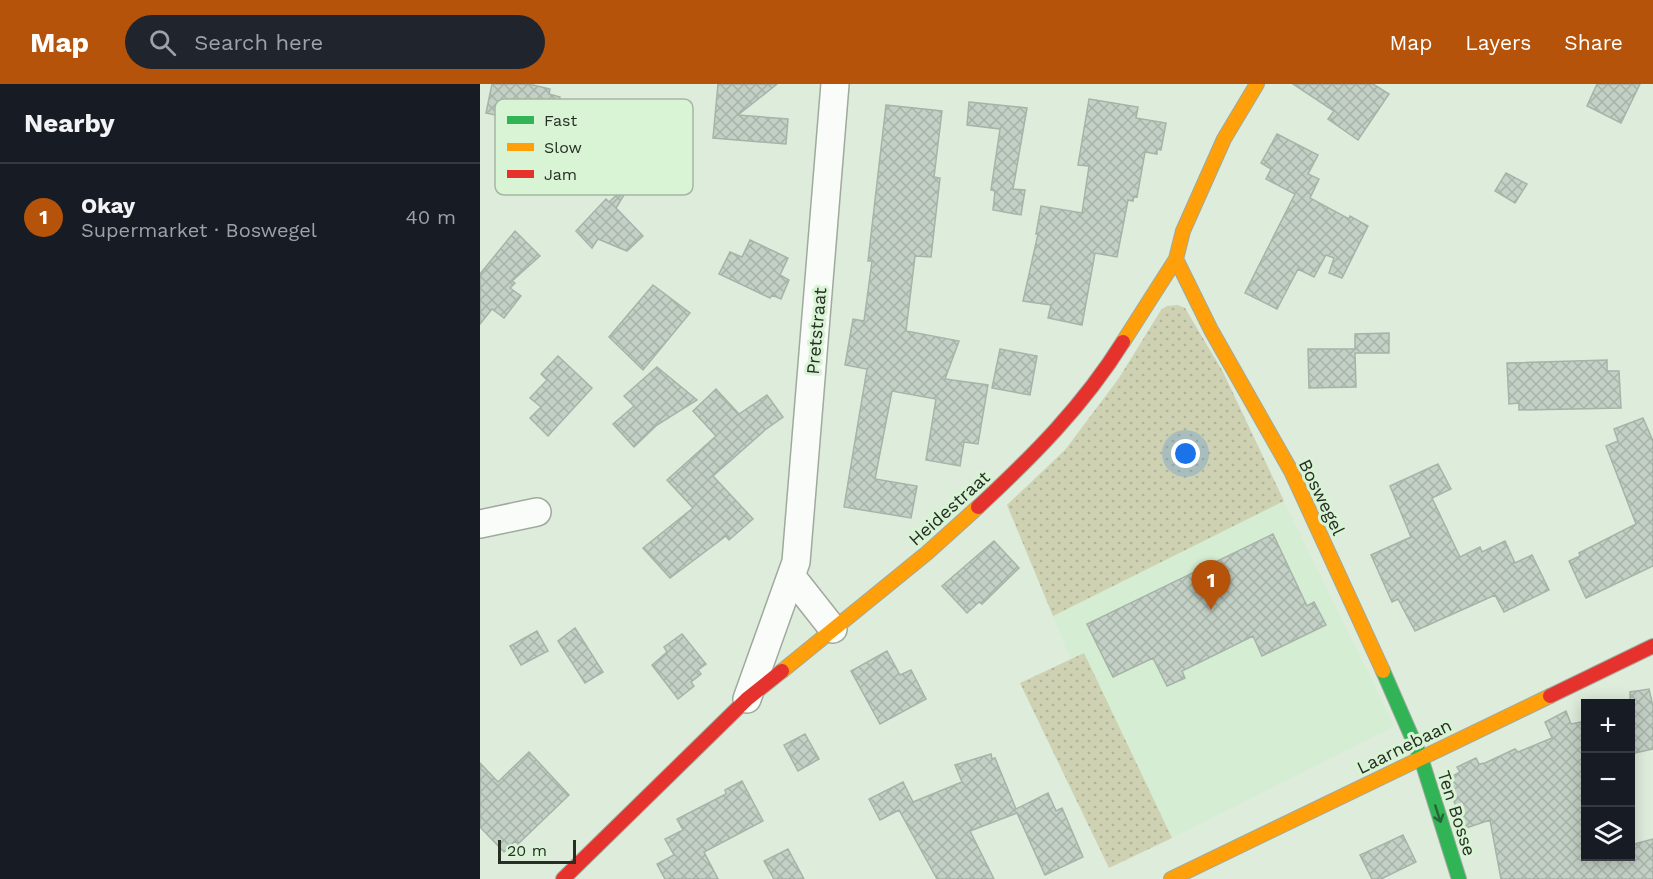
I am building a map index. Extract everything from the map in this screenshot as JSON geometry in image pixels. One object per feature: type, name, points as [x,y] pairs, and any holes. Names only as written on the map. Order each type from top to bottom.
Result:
[{"type":"street","name":"Pretstraat","points":[[747,699],[792,578],[803,487],[835,84]]},
{"type":"street","name":"Heidestraat","points":[[563,879],[747,699],[927,553],[1030,459],[1075,411],[1098,382],[1176,259],[1183,231],[1224,139],[1257,84]]},
{"type":"street","name":"Boswegel","points":[[1176,259],[1211,330],[1291,471],[1358,613],[1421,758]]},
{"type":"street","points":[[480,524],[537,512]]},
{"type":"street","points":[[792,578],[833,629]]},
{"type":"street","name":"Laarnebaan","points":[[1172,879],[1653,646]]},
{"type":"street","name":"Ten Bosse","points":[[1421,758],[1459,879]]},
{"type":"shaded area","points":[[1178,305],[1185,308],[1223,372],[1284,501],[1053,616],[1007,505],[1065,450],[1119,378],[1161,310],[1167,306]]},
{"type":"shaded area","points":[[1284,501],[1394,726],[1172,838],[1084,654],[1071,660],[1053,616]]},
{"type":"shaded area","points":[[1084,653],[1172,838],[1109,868],[1020,683]]},
{"type":"building","points":[[492,84],[529,84],[550,89],[549,94],[560,97],[560,99],[495,99],[495,115],[486,113]]},
{"type":"building","points":[[718,84],[777,84],[738,115],[788,119],[786,144],[713,138]]},
{"type":"building","points":[[1293,84],[1373,84],[1389,94],[1358,140],[1328,119],[1334,111]]},
{"type":"building","points":[[1597,84],[1640,84],[1621,123],[1587,106]]},
{"type":"building","points":[[1089,99],[1138,107],[1136,118],[1166,123],[1161,150],[1157,149],[1157,154],[1145,152],[1137,197],[1134,196],[1133,201],[1128,200],[1117,257],[1095,253],[1082,325],[1048,318],[1051,305],[1023,301],[1038,234],[1036,234],[1041,206],[1082,213],[1089,166],[1078,165]]},
{"type":"building","points":[[969,102],[1027,108],[1013,189],[1025,190],[1021,215],[993,210],[995,191],[991,190],[1000,129],[967,125]]},
{"type":"building","points":[[886,105],[942,111],[934,177],[940,178],[931,257],[915,256],[906,331],[959,341],[945,379],[988,385],[978,444],[964,442],[960,466],[926,460],[936,399],[892,391],[875,479],[917,486],[911,518],[844,507],[867,369],[845,365],[853,319],[864,321],[872,261],[868,261]]},
{"type":"building","points":[[1277,134],[1318,155],[1308,174],[1319,179],[1310,198],[1349,219],[1350,216],[1368,226],[1342,278],[1329,273],[1334,258],[1326,255],[1314,277],[1298,269],[1277,309],[1245,293],[1295,194],[1266,179],[1271,169],[1261,163]]},
{"type":"building","points":[[1506,173],[1527,184],[1515,203],[1495,191]]},
{"type":"building","points":[[617,195],[624,195],[616,208],[643,236],[627,251],[598,239],[592,248],[576,231],[606,199],[609,202]]},
{"type":"building","points":[[515,231],[540,256],[512,281],[515,283],[510,288],[521,296],[504,318],[492,309],[480,324],[480,274]]},
{"type":"building","points":[[750,240],[788,258],[780,275],[789,280],[781,299],[772,295],[770,298],[719,274],[730,252],[742,257]]},
{"type":"building","points":[[653,285],[690,313],[643,370],[609,337]]},
{"type":"building","points":[[1389,333],[1389,353],[1355,353],[1356,387],[1309,388],[1308,349],[1355,349],[1355,334]]},
{"type":"building","points":[[1000,349],[1037,356],[1030,395],[992,388]]},
{"type":"building","points":[[558,356],[592,388],[548,436],[530,418],[541,407],[530,398],[547,380],[541,374]]},
{"type":"building","points":[[1607,360],[1607,371],[1619,371],[1621,408],[1519,410],[1519,403],[1509,404],[1507,363]]},
{"type":"building","points":[[657,367],[697,400],[657,425],[634,447],[613,424],[634,406],[624,396]]},
{"type":"building","points":[[716,389],[739,414],[767,395],[783,417],[713,476],[753,519],[729,540],[726,536],[670,578],[643,548],[693,508],[667,480],[716,436],[693,411]]},
{"type":"building","points":[[1643,418],[1653,441],[1653,566],[1586,598],[1569,561],[1580,556],[1579,553],[1636,524],[1606,446],[1618,441],[1614,429]]},
{"type":"building","points":[[1438,464],[1451,489],[1432,498],[1460,557],[1480,547],[1482,552],[1505,541],[1515,563],[1532,555],[1549,590],[1504,612],[1495,595],[1415,631],[1398,599],[1392,602],[1371,555],[1411,537],[1390,486]]},
{"type":"building","points":[[1273,534],[1307,606],[1314,602],[1326,625],[1262,656],[1253,636],[1182,671],[1185,678],[1167,686],[1153,658],[1113,677],[1087,624]]},
{"type":"building","points":[[994,541],[1019,568],[982,604],[979,602],[967,613],[942,586]]},
{"type":"building","points":[[575,628],[603,672],[585,683],[558,641]]},
{"type":"building","points":[[537,631],[548,651],[521,665],[510,646]]},
{"type":"building","points":[[682,634],[706,664],[698,670],[701,674],[691,682],[694,686],[678,699],[652,665],[667,652],[664,647]]},
{"type":"building","points":[[887,651],[900,675],[911,670],[926,699],[880,724],[851,671]]},
{"type":"building","points":[[1649,689],[1653,706],[1653,749],[1635,753],[1635,699],[1630,699],[1630,692]]},
{"type":"building","points":[[1566,711],[1571,724],[1581,722],[1581,861],[1635,861],[1635,844],[1653,839],[1653,879],[1501,879],[1490,820],[1463,829],[1447,779],[1460,772],[1457,767],[1476,758],[1479,764],[1485,763],[1515,749],[1518,752],[1552,738],[1545,722]]},
{"type":"building","points":[[805,734],[819,759],[798,771],[784,745]]},
{"type":"building","points":[[529,752],[569,795],[518,844],[515,841],[504,852],[480,827],[480,763],[498,782]]},
{"type":"building","points":[[991,754],[992,759],[995,758],[1016,809],[1048,793],[1056,811],[1062,808],[1083,857],[1045,875],[1017,813],[970,831],[994,879],[937,879],[899,810],[880,820],[869,799],[903,782],[913,802],[962,782],[955,765]]},
{"type":"building","points":[[742,781],[763,821],[704,852],[718,879],[665,879],[657,864],[674,855],[665,839],[683,830],[677,819],[726,794],[725,790]]},
{"type":"building","points":[[1403,835],[1416,862],[1381,879],[1372,879],[1360,855]]},
{"type":"building","points":[[788,849],[804,879],[774,879],[764,861]]},
{"type":"traffic: fast","points":[[1383,671],[1421,758],[1459,879]]},
{"type":"traffic: slow","points":[[1123,342],[1176,259],[1183,231],[1224,139],[1257,84]]},
{"type":"traffic: slow","points":[[1176,259],[1211,330],[1291,471],[1383,671]]},
{"type":"traffic: slow","points":[[782,671],[927,553],[978,507]]},
{"type":"traffic: slow","points":[[1171,879],[1550,696]]},
{"type":"traffic: jam","points":[[978,507],[1018,469],[1074,409],[1123,342]]},
{"type":"traffic: jam","points":[[1550,696],[1653,646]]},
{"type":"traffic: jam","points":[[563,879],[747,699],[782,671]]},
{"type":"place","name":"Okay","points":[[1211,610]]}]
